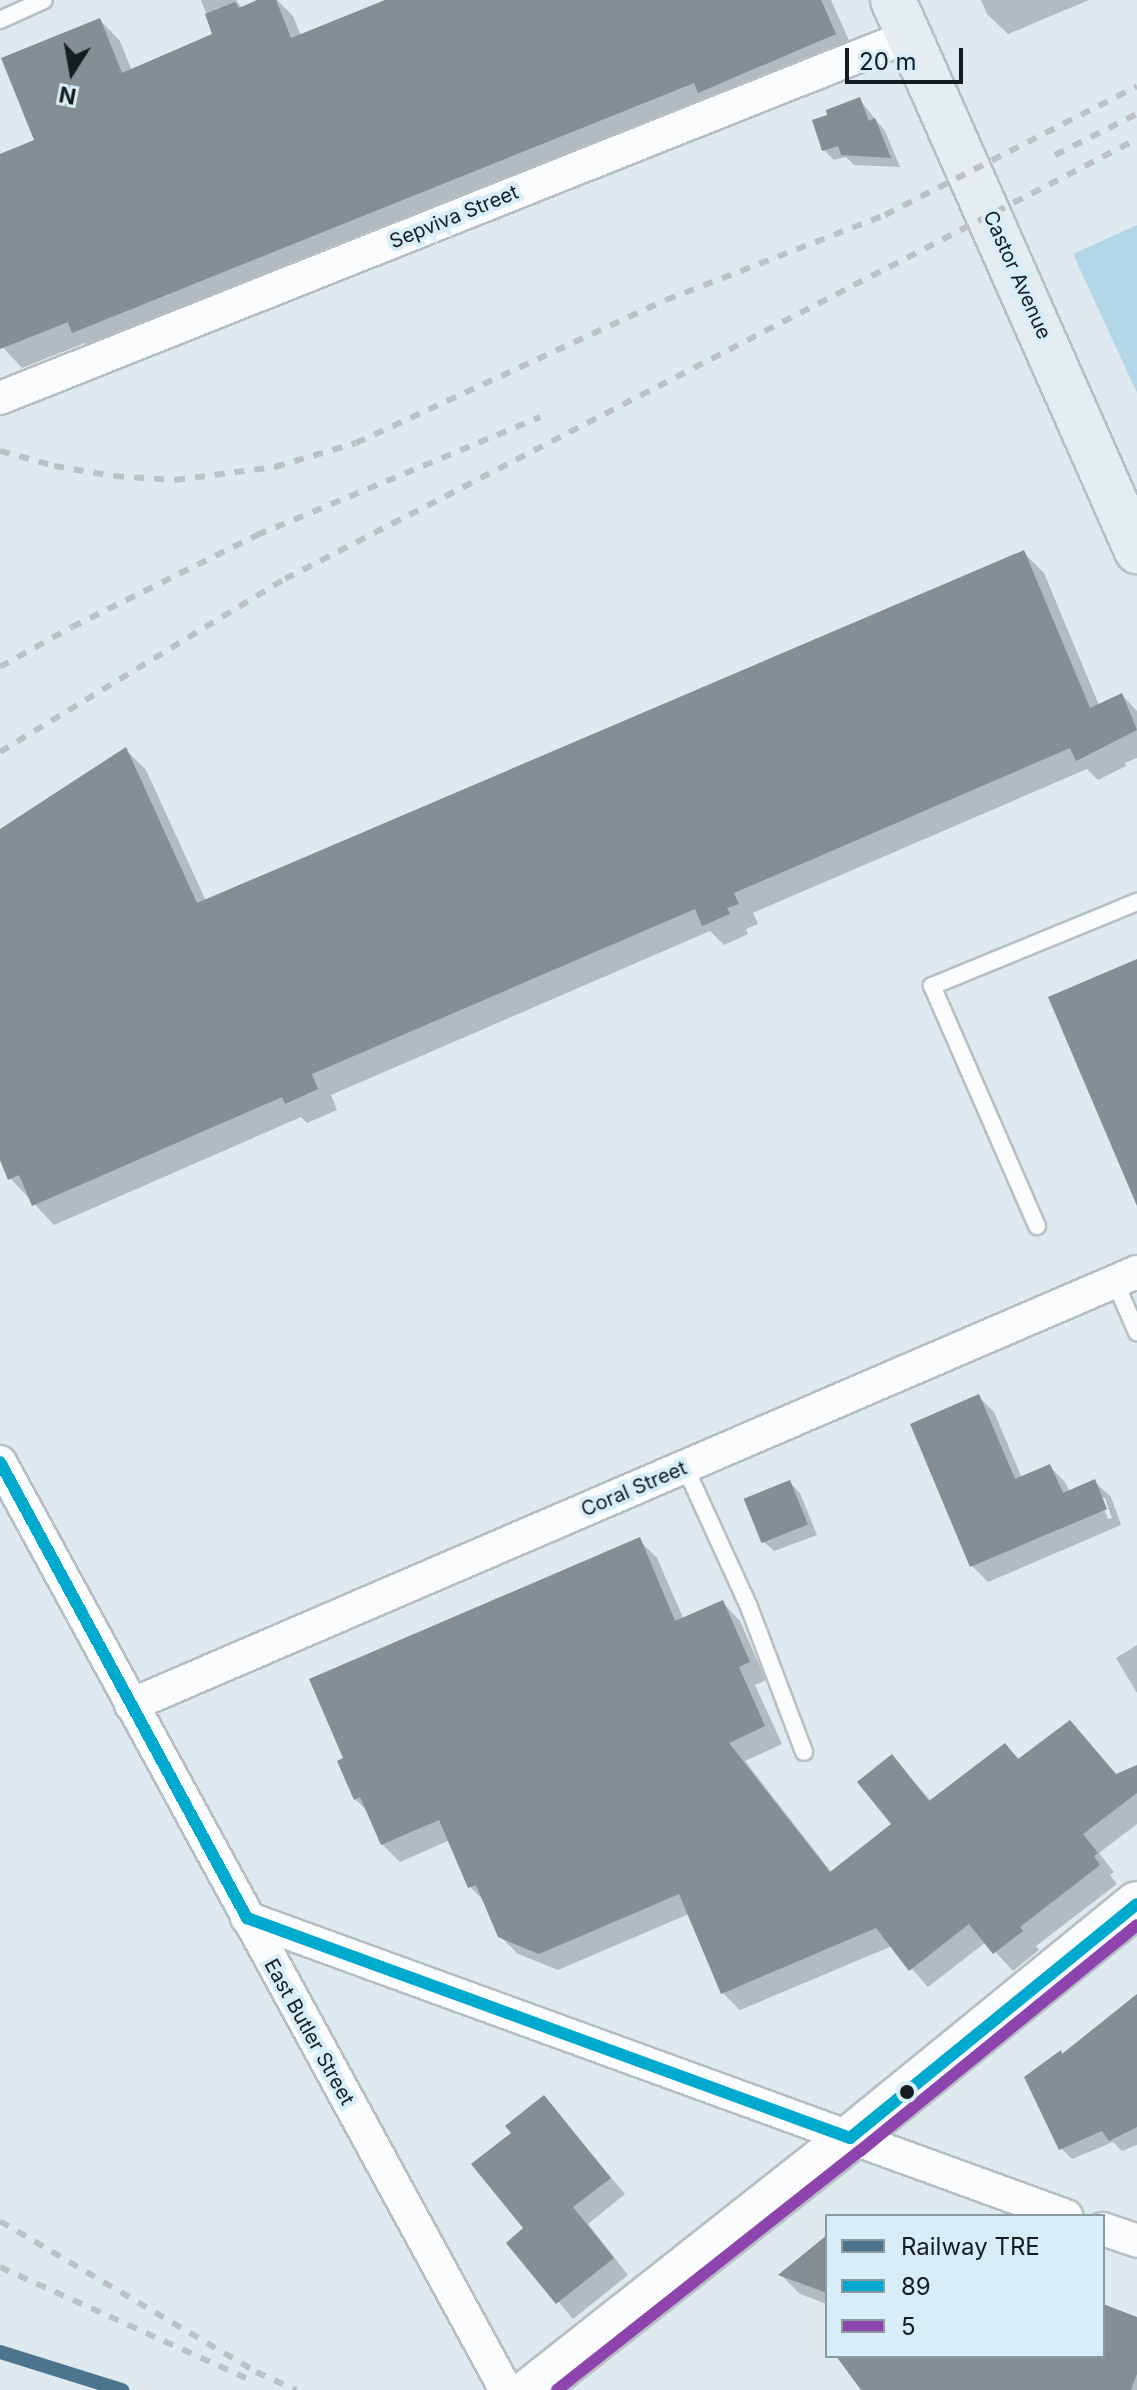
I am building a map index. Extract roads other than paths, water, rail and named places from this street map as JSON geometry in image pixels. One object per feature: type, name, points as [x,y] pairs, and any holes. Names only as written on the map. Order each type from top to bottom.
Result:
[{"type":"main road","name":"Castor Avenue","points":[[901,18],[1137,551]]},
{"type":"main road","points":[[531,2390],[850,2138],[1137,1904]]},
{"type":"street","name":"Sepviva Street","points":[[0,398],[901,18]]},
{"type":"street","name":"Coral Street","points":[[131,1705],[1126,1277]]},
{"type":"street","name":"East Butler Street","points":[[0,1462],[506,2390]]},
{"type":"street","points":[[247,1918],[1060,2214]]},
{"type":"street","points":[[1105,2230],[1137,2241]]},
{"type":"lane","points":[[0,20],[44,0]]},
{"type":"lane","points":[[1037,1226],[932,986],[1137,902]]},
{"type":"lane","points":[[1126,1277],[1137,1332]]},
{"type":"lane","points":[[685,1467],[749,1607],[804,1752]]},
{"type":"railway","points":[[0,451],[54,466],[114,476],[175,480],[275,467],[356,443],[666,300],[885,215],[1137,86]]},
{"type":"railway","points":[[1055,155],[1137,114]]},
{"type":"railway","points":[[0,752],[285,579],[1137,139]]},
{"type":"railway","points":[[0,667],[72,627],[257,535],[540,417]]},
{"type":"railway","points":[[0,2221],[256,2372],[296,2390]]},
{"type":"railway","points":[[0,2267],[255,2382]]},
{"type":"rail line","name":"TRE","points":[[0,2352],[122,2390]]}]
